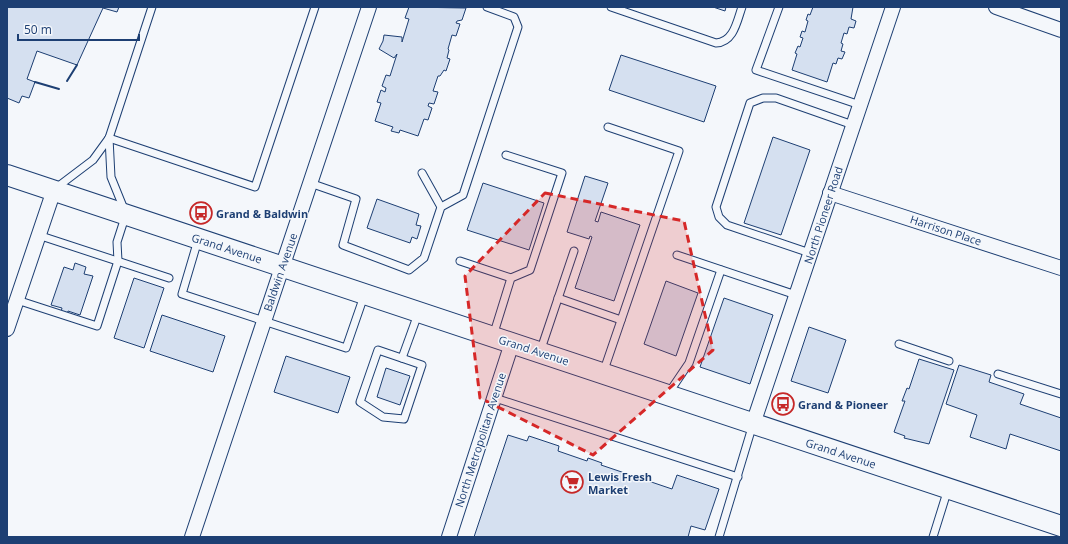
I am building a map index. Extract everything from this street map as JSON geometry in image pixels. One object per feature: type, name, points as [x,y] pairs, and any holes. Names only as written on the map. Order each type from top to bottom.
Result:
[{"type":"main road","name":"Grand Avenue","points":[[7,174],[1061,526]]},
{"type":"street","name":"Baldwin Avenue","points":[[192,537],[281,266],[369,7]]},
{"type":"street","name":"North Pioneer Road","points":[[753,424],[893,7]]},
{"type":"street","points":[[996,7],[1061,30]]},
{"type":"street","points":[[7,329],[12,304],[54,190]]},
{"type":"street","name":"Harrison Place","points":[[830,193],[1061,268]]},
{"type":"street","name":"North Metropolitan Avenue","points":[[449,537],[512,343]]},
{"type":"lane","points":[[144,7],[150,15]]},
{"type":"lane","points":[[54,190],[85,168],[93,160],[109,138],[152,7]]},
{"type":"lane","points":[[109,138],[255,187],[315,7]]},
{"type":"lane","points":[[310,183],[356,199],[343,245],[410,270],[424,258],[441,207],[463,195],[518,27],[514,16],[487,7]]},
{"type":"lane","points":[[611,7],[716,43],[727,40],[732,34],[742,7]]},
{"type":"lane","points":[[778,7],[756,70],[860,105]]},
{"type":"lane","points":[[810,254],[727,224],[719,217],[716,207],[750,103],[763,98],[776,98],[854,125]]},
{"type":"lane","points":[[603,373],[679,151],[608,127]]},
{"type":"lane","points":[[12,304],[97,326],[118,261],[117,242],[126,214],[111,177],[109,138]]},
{"type":"lane","points":[[460,261],[511,278],[530,270],[562,173],[506,155]]},
{"type":"lane","points":[[422,173],[441,207]]},
{"type":"lane","points":[[38,235],[169,278]]},
{"type":"lane","points":[[198,238],[182,294],[346,348],[364,294]]},
{"type":"lane","points":[[540,352],[574,251]]},
{"type":"lane","points":[[677,256],[796,295]]},
{"type":"lane","points":[[668,395],[688,363],[721,270]]},
{"type":"lane","points":[[493,337],[511,278]]},
{"type":"lane","points":[[558,298],[621,320]]},
{"type":"lane","points":[[402,358],[419,312]]},
{"type":"lane","points":[[899,344],[950,361]]},
{"type":"lane","points":[[378,350],[402,358],[422,365],[404,419],[383,417],[360,402],[378,350]]},
{"type":"lane","points":[[998,374],[1061,394]]},
{"type":"lane","points":[[494,398],[738,477]]},
{"type":"lane","points":[[719,537],[753,424]]},
{"type":"lane","points":[[933,537],[948,489]]},
{"type":"highlighted area","points":[[545,193],[684,221],[713,350],[593,455],[480,398],[465,276]]},
{"type":"building","points":[[7,7],[119,7],[117,12],[103,8],[77,65],[37,51],[27,79],[35,82],[29,98],[22,96],[19,103],[7,98]]},
{"type":"building","points":[[409,7],[466,8],[462,20],[457,21],[456,23],[460,24],[456,36],[452,35],[447,58],[450,59],[446,71],[444,70],[440,76],[438,76],[433,91],[438,92],[434,104],[429,103],[428,106],[432,108],[428,120],[424,119],[418,136],[400,130],[399,133],[391,131],[393,127],[375,121],[381,103],[377,102],[381,90],[385,92],[386,88],[382,86],[386,75],[390,76],[397,54],[394,58],[379,49],[384,35],[402,37],[402,42],[409,19],[405,18]]},
{"type":"building","points":[[713,7],[726,7],[725,11]]},
{"type":"building","points":[[813,7],[853,7],[851,19],[856,21],[854,28],[849,27],[847,34],[844,33],[841,43],[843,44],[841,51],[845,52],[842,59],[838,58],[836,64],[833,63],[827,82],[792,70],[797,54],[795,53],[798,46],[800,47],[803,38],[800,37],[802,31],[805,32],[808,21],[806,20]]},
{"type":"building","points":[[621,55],[716,86],[704,122],[609,90]]},
{"type":"building","points":[[773,137],[810,150],[781,235],[744,223]]},
{"type":"building","points":[[585,176],[608,183],[595,221],[598,222],[601,212],[640,225],[614,301],[575,288],[592,237],[590,236],[589,239],[567,232]]},
{"type":"building","points":[[483,183],[544,203],[529,250],[467,230]]},
{"type":"building","points":[[377,199],[419,214],[416,225],[421,226],[417,239],[412,237],[410,243],[367,228]]},
{"type":"building","points":[[75,263],[86,267],[84,274],[93,276],[80,315],[68,311],[67,314],[61,312],[62,308],[51,305],[64,267],[73,270]]},
{"type":"building","points":[[134,278],[164,288],[144,348],[114,338]]},
{"type":"building","points":[[666,281],[698,293],[676,356],[644,344]]},
{"type":"building","points":[[724,298],[773,315],[750,384],[700,367]]},
{"type":"building","points":[[162,315],[225,336],[213,372],[150,351]]},
{"type":"building","points":[[809,327],[846,340],[828,393],[791,381]]},
{"type":"building","points":[[286,356],[350,377],[338,413],[274,392]]},
{"type":"building","points":[[919,359],[954,370],[929,444],[904,438],[905,436],[894,432],[905,401],[902,401],[907,388],[909,389]]},
{"type":"building","points":[[959,365],[991,375],[989,382],[1024,394],[1020,404],[1061,418],[1061,451],[1010,434],[1006,449],[970,437],[977,415],[946,404]]},
{"type":"building","points":[[386,368],[410,376],[400,405],[377,397]]},
{"type":"building","name":"Lewis Fresh Market","points":[[508,435],[527,441],[529,436],[559,446],[558,451],[587,461],[588,458],[602,463],[601,465],[672,489],[677,475],[719,489],[705,530],[691,526],[688,537],[474,537]]},
{"type":"wall","points":[[67,81],[77,65]]},
{"type":"wall","points":[[35,82],[59,89]]},
{"type":"place","name":"Grand & Baldwin","points":[[201,213]]},
{"type":"place","name":"Grand & Pioneer","points":[[783,404]]},
{"type":"place","name":"Lewis Fresh Market","points":[[572,482]]}]
